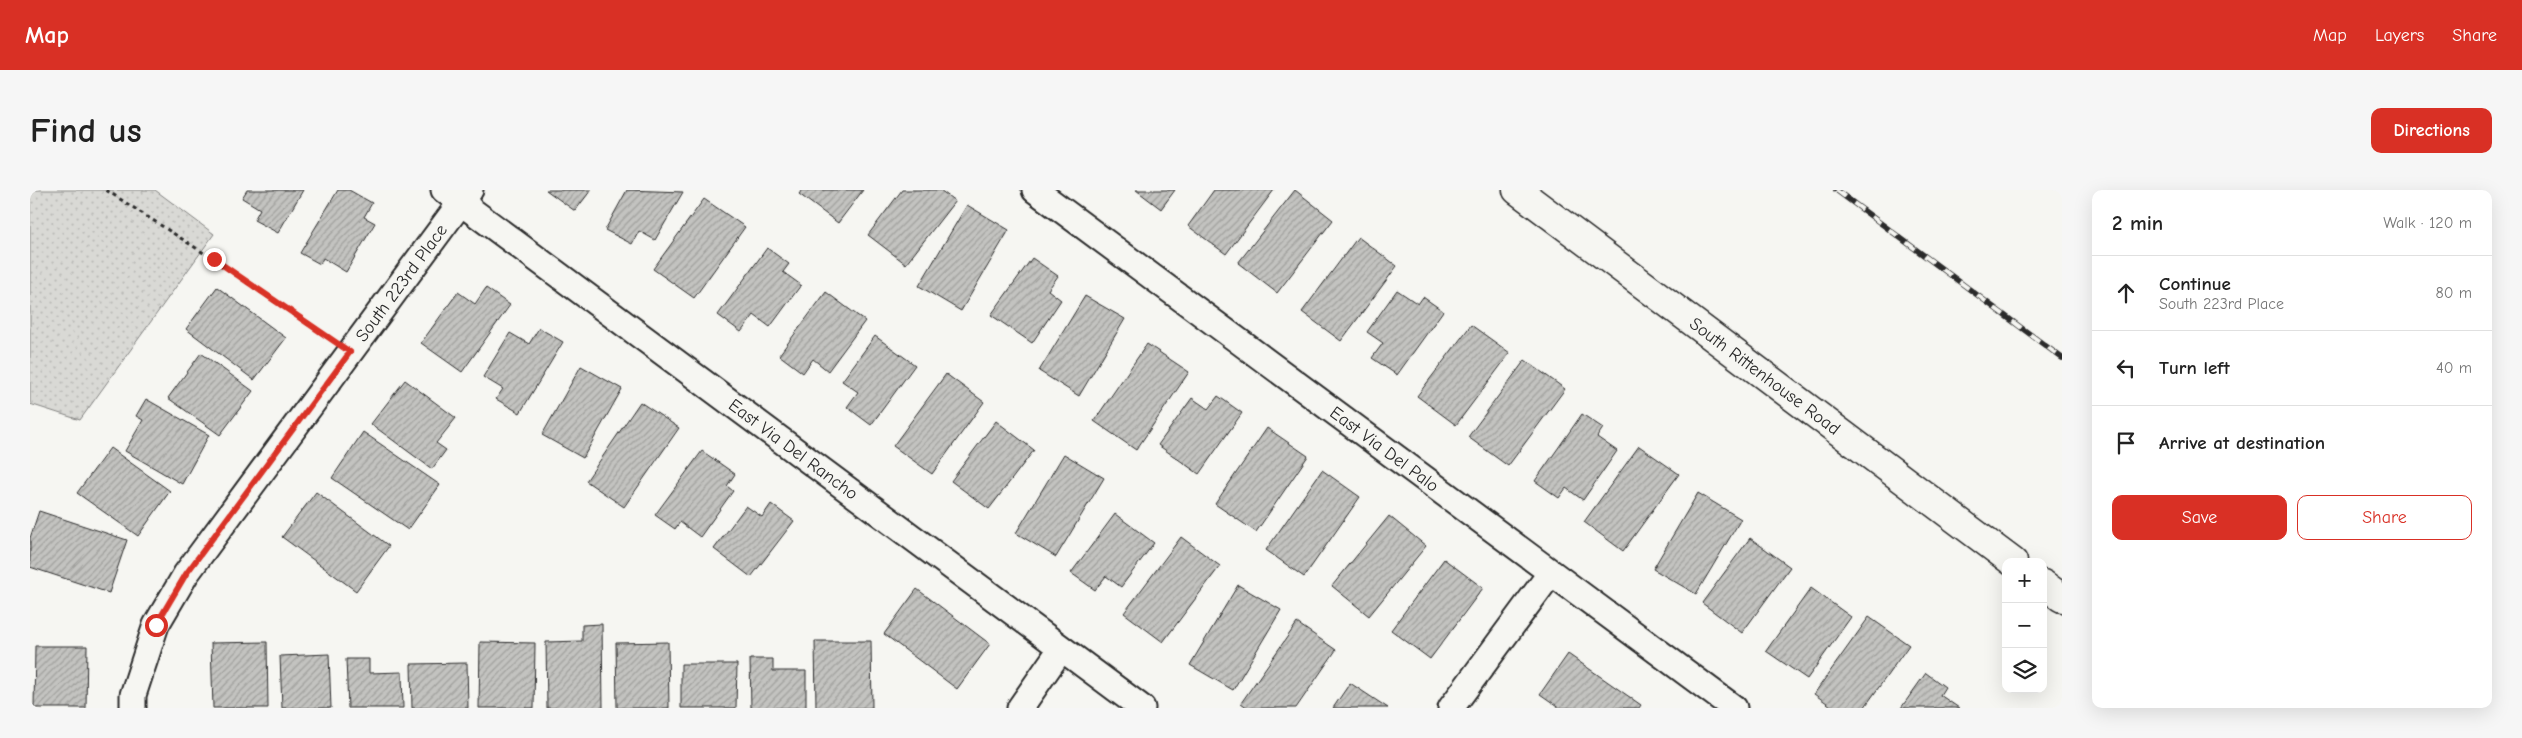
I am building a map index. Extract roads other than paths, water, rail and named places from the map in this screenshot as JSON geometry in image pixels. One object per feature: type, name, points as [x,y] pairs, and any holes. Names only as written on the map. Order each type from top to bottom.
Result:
[{"type":"main road","name":"South Rittenhouse Road","points":[[1517,190],[2008,558]]},
{"type":"main road","points":[[2047,587],[2062,598]]},
{"type":"street","name":"East Via Del Palo","points":[[1035,190],[1550,574],[1734,708]]},
{"type":"street","name":"South 223rd Place","points":[[133,708],[133,695],[156,625],[186,574],[350,352],[459,194]]},
{"type":"street","name":"East Via Del Rancho","points":[[459,194],[1142,708]]},
{"type":"street","points":[[1451,708],[1550,574]]},
{"type":"street","points":[[1020,708],[1062,649]]},
{"type":"railway","points":[[1836,190],[2062,358]]}]
